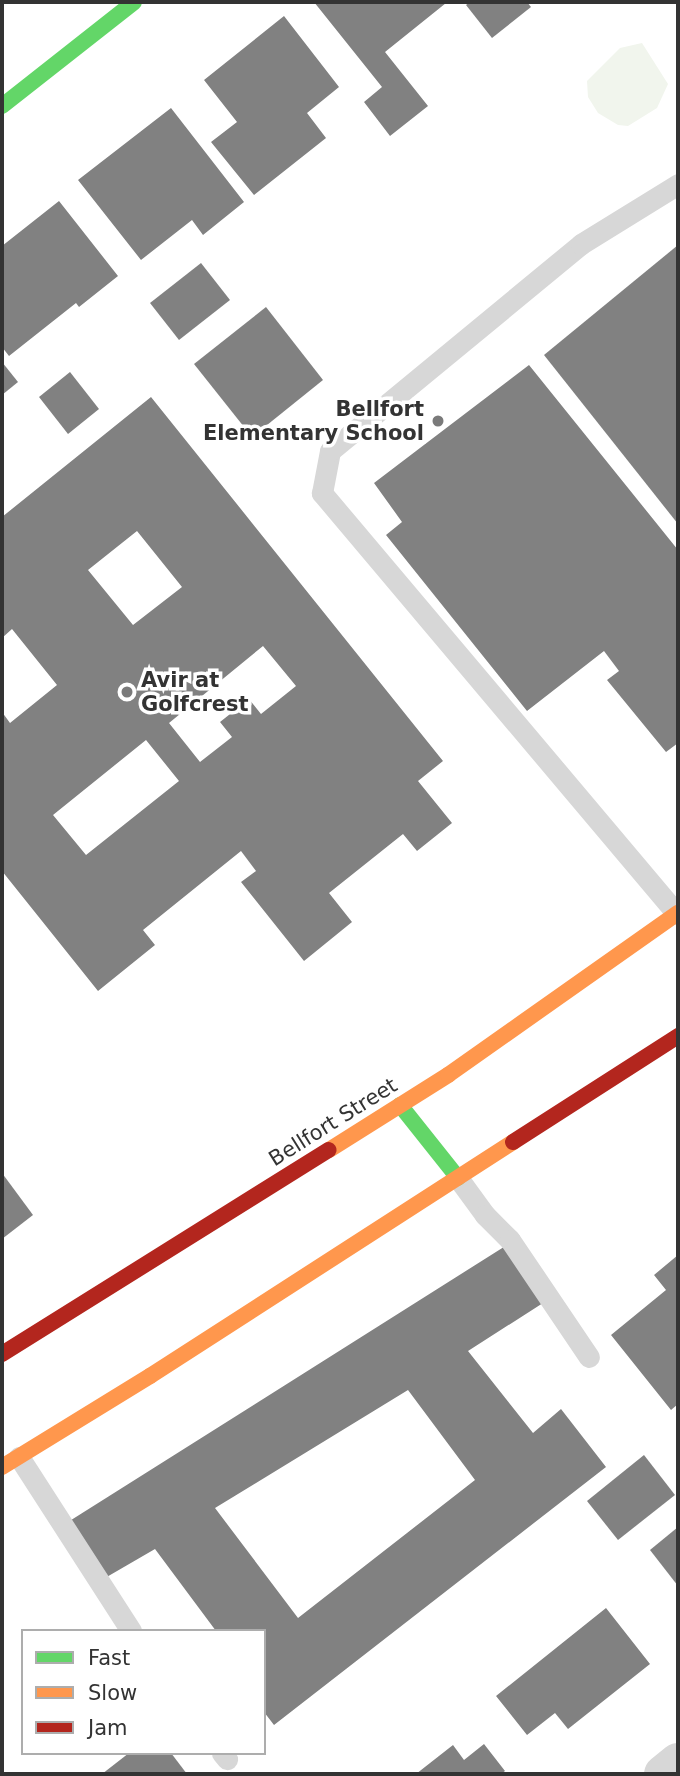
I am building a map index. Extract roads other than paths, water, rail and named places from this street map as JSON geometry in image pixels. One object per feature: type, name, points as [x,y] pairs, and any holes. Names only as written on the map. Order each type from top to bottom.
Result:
[{"type":"main road","points":[[2,106],[134,2]]},
{"type":"main road","name":"Bellfort Street","points":[[2,1354],[400,1105],[678,913]]},
{"type":"main road","points":[[10,1462],[678,1036]]},
{"type":"main road","points":[[400,1105],[458,1178]]},
{"type":"street","points":[[663,1774],[678,1762]]},
{"type":"lane","points":[[678,184],[581,244],[331,451],[322,494],[678,913]]},
{"type":"lane","points":[[458,1178],[485,1215],[510,1240],[589,1357]]},
{"type":"lane","points":[[10,1462],[130,1629]]},
{"type":"place","name":"Bellfort Elementary School","points":[[438,421]]},
{"type":"place","name":"Avir at Golfcrest","points":[[127,692]]}]
